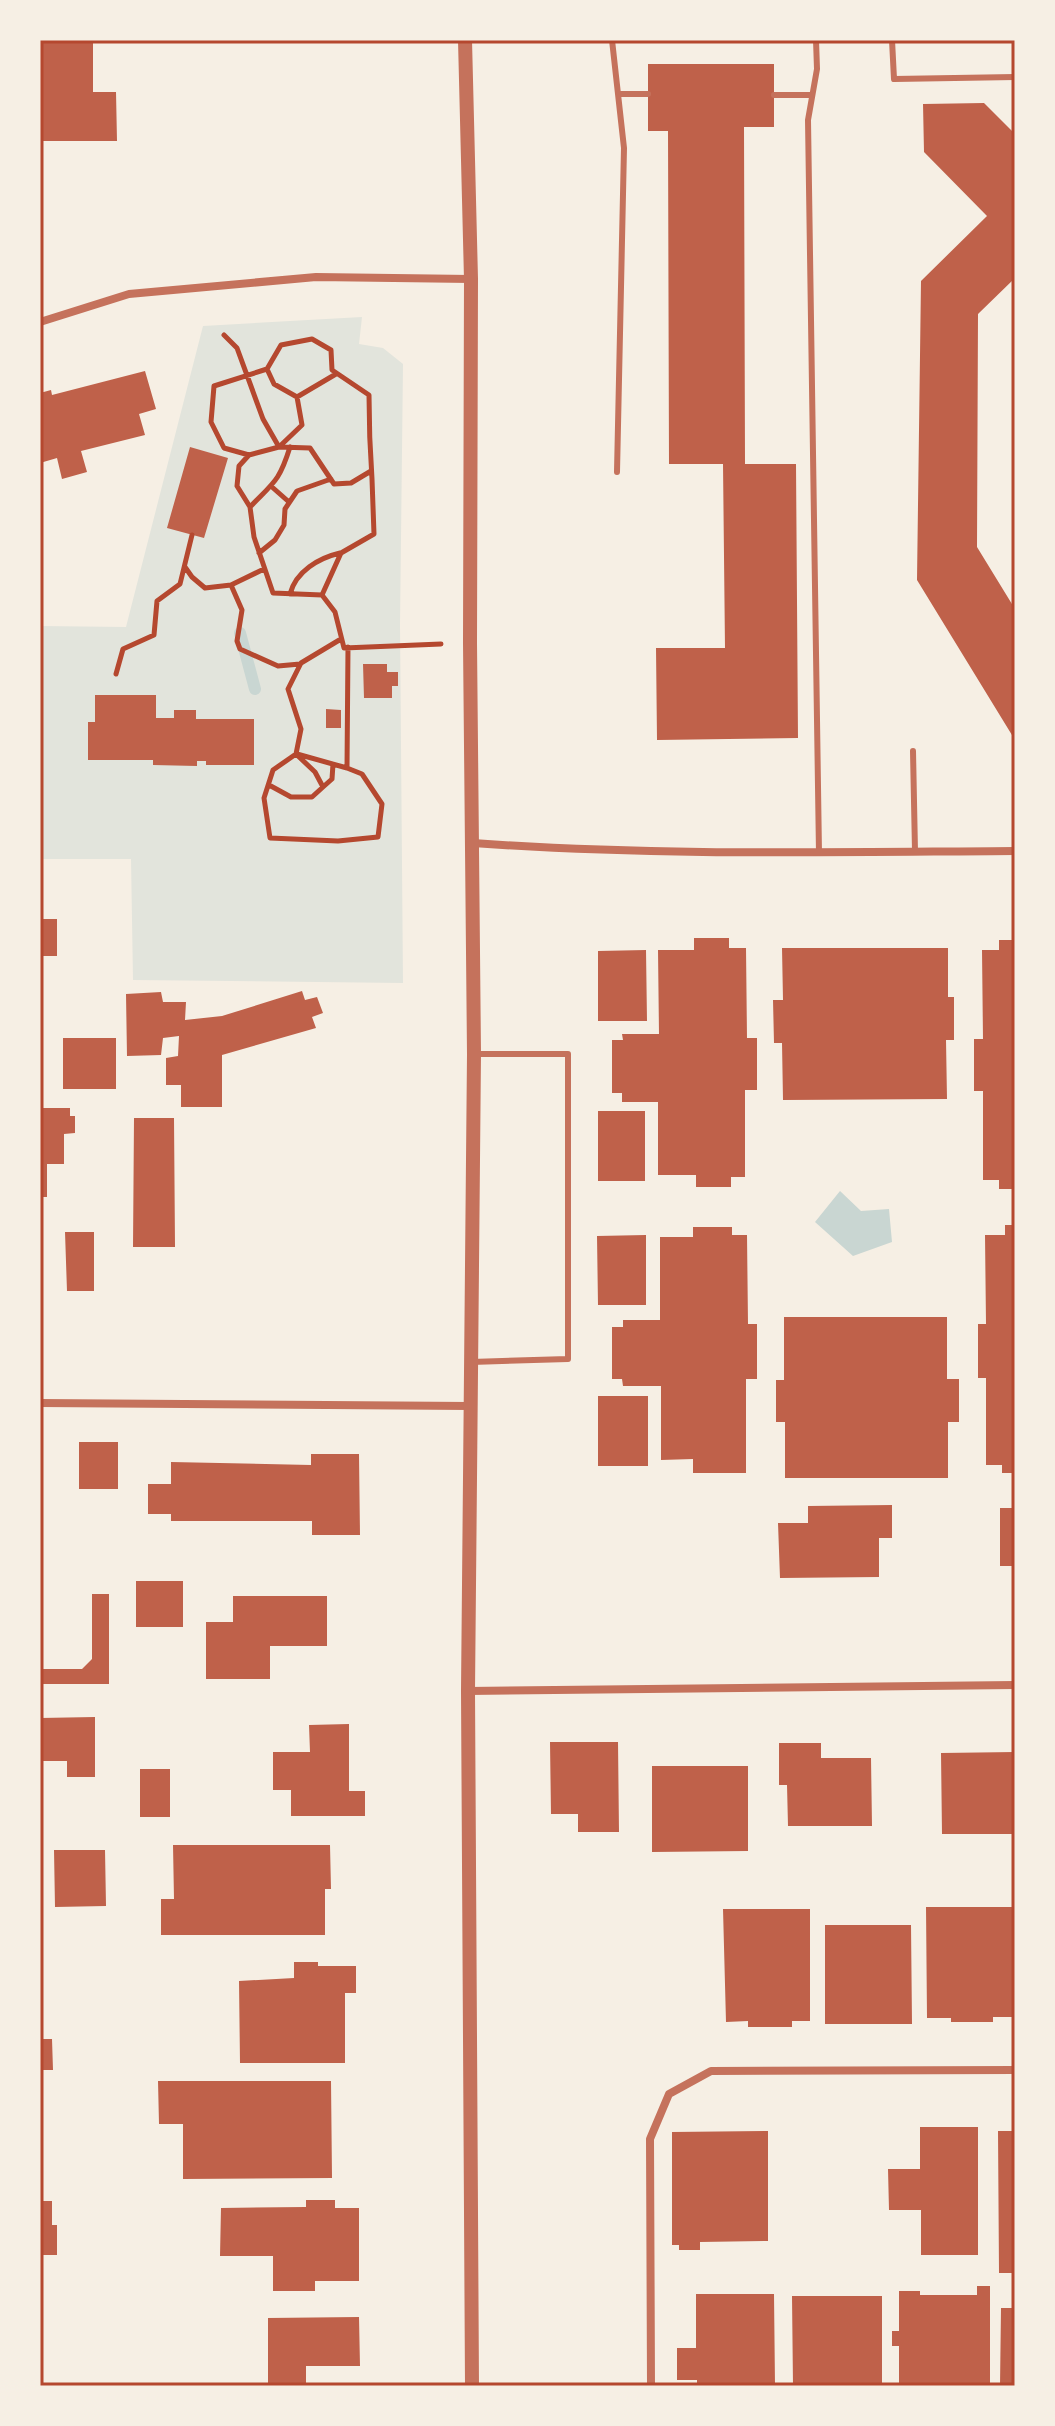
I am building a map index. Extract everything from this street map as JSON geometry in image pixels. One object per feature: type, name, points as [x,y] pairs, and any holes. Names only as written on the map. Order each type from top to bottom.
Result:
[{"type":"street","points":[[465,40],[471,279],[470,643],[474,1054],[468,1691],[472,2386]]},
{"type":"street","points":[[40,322],[129,294],[316,277],[471,279]]},
{"type":"street","points":[[473,843],[547,848],[819,853],[1015,851]]},
{"type":"street","points":[[40,1403],[470,1406]]},
{"type":"street","points":[[468,1691],[1015,1685]]},
{"type":"street","points":[[651,2386],[650,2139],[669,2094],[711,2071],[1015,2070]]},
{"type":"lane","points":[[612,40],[624,148],[617,472]]},
{"type":"lane","points":[[816,40],[817,69],[808,120],[819,853]]},
{"type":"lane","points":[[892,40],[894,79],[1015,77]]},
{"type":"lane","points":[[618,94],[648,94]]},
{"type":"lane","points":[[774,95],[811,95]]},
{"type":"lane","points":[[913,751],[915,851]]},
{"type":"lane","points":[[471,1362],[568,1359],[568,1054],[474,1054]]},
{"type":"path","points":[[224,335],[237,348],[263,419],[279,447]]},
{"type":"path","points":[[290,594],[293,583],[323,557],[341,553],[374,534],[369,395],[336,374],[332,370],[331,350],[312,339],[281,345],[267,369],[214,386],[211,422],[224,448],[249,455],[279,447],[310,448],[334,484],[351,483],[371,471]]},
{"type":"path","points":[[267,369],[274,384],[297,397]]},
{"type":"path","points":[[297,397],[336,374]]},
{"type":"path","points":[[279,447],[302,425],[297,397]]},
{"type":"path","points":[[250,507],[282,473],[290,447]]},
{"type":"path","points":[[249,455],[239,466],[237,486],[250,507],[259,553],[273,593],[322,595]]},
{"type":"path","points":[[259,553],[275,540],[284,525],[285,509],[297,491],[331,479]]},
{"type":"path","points":[[272,487],[290,502]]},
{"type":"path","points":[[116,674],[123,649],[154,635],[157,601],[180,584],[192,535]]},
{"type":"path","points":[[322,595],[341,553]]},
{"type":"path","points":[[185,567],[205,588],[231,585],[264,569]]},
{"type":"path","points":[[231,585],[242,610],[237,641],[240,649],[278,666],[301,663],[341,639]]},
{"type":"path","points":[[322,595],[335,612],[344,648],[470,643]]},
{"type":"path","points":[[347,768],[348,647]]},
{"type":"path","points":[[296,754],[362,774],[382,804],[378,837],[338,841],[270,838],[264,798],[273,770],[296,754],[301,729],[288,689],[301,663]]},
{"type":"path","points":[[296,754],[315,772],[323,787]]},
{"type":"path","points":[[269,785],[291,797],[312,797],[332,779],[333,764]]},
{"type":"shaded area","points":[[362,317],[359,344],[383,348],[403,364],[400,625],[403,983],[133,980],[131,859],[40,859],[40,626],[126,627],[203,326]]},
{"type":"shaded area","points":[[840,1191],[861,1211],[889,1209],[892,1242],[853,1256],[815,1222]]},
{"type":"building","points":[[40,40],[93,40],[93,92],[116,92],[117,141],[40,141]]},
{"type":"building","points":[[648,64],[774,64],[774,127],[744,127],[745,464],[796,464],[798,738],[657,740],[656,648],[725,648],[723,464],[669,464],[668,131],[648,131]]},
{"type":"building","points":[[984,103],[1015,134],[1015,278],[978,314],[977,547],[1015,609],[1015,740],[917,580],[921,281],[987,216],[924,152],[923,104]]},
{"type":"building","points":[[145,371],[156,409],[139,414],[145,435],[81,451],[87,472],[62,479],[57,458],[40,463],[40,393],[51,390],[52,395]]},
{"type":"building","points":[[190,447],[228,458],[204,538],[167,528]]},
{"type":"building","points":[[363,664],[387,664],[387,672],[398,672],[398,686],[392,686],[392,698],[364,698]]},
{"type":"building","points":[[95,695],[156,695],[156,718],[174,718],[174,710],[196,710],[196,719],[254,719],[254,765],[206,765],[206,761],[197,761],[197,766],[153,765],[153,760],[88,760],[88,722],[95,722]]},
{"type":"building","points":[[326,709],[341,710],[341,728],[326,728]]},
{"type":"building","points":[[40,919],[57,919],[57,956],[40,956]]},
{"type":"building","points":[[694,938],[729,938],[729,948],[746,948],[747,1038],[757,1038],[757,1090],[745,1090],[745,1177],[731,1177],[731,1187],[696,1187],[696,1175],[658,1175],[658,1102],[622,1102],[622,1093],[612,1093],[612,1040],[623,1040],[622,1034],[659,1034],[658,950],[694,950]]},
{"type":"building","points":[[999,940],[1015,940],[1015,1189],[999,1189],[999,1180],[983,1180],[983,1091],[974,1091],[974,1039],[983,1039],[982,950],[999,950]]},
{"type":"building","points":[[782,948],[948,948],[948,997],[954,997],[954,1040],[946,1040],[947,1099],[783,1100],[782,1043],[774,1043],[773,1000],[783,1000]]},
{"type":"building","points":[[646,950],[647,1021],[598,1021],[598,951]]},
{"type":"building","points":[[302,991],[305,1000],[317,997],[323,1013],[312,1017],[316,1028],[222,1055],[222,1107],[181,1107],[181,1085],[166,1085],[166,1058],[178,1056],[179,1036],[163,1038],[161,1055],[127,1056],[126,994],[161,992],[163,1002],[186,1002],[185,1020],[222,1016]]},
{"type":"building","points":[[63,1038],[116,1038],[116,1089],[63,1089]]},
{"type":"building","points":[[40,1108],[70,1108],[70,1116],[75,1116],[75,1133],[64,1134],[64,1164],[47,1164],[47,1197],[40,1197]]},
{"type":"building","points":[[598,1111],[645,1111],[645,1181],[598,1181]]},
{"type":"building","points":[[134,1118],[174,1118],[175,1247],[133,1247]]},
{"type":"building","points":[[1005,1225],[1015,1225],[1015,1473],[1002,1473],[1002,1465],[986,1465],[986,1378],[978,1378],[978,1324],[986,1324],[985,1235],[1005,1235]]},
{"type":"building","points":[[693,1227],[732,1227],[732,1235],[747,1235],[748,1324],[757,1324],[757,1379],[746,1379],[746,1473],[693,1473],[693,1459],[661,1460],[661,1386],[623,1386],[622,1379],[612,1379],[612,1327],[623,1327],[623,1320],[660,1320],[660,1237],[693,1237]]},
{"type":"building","points":[[65,1232],[94,1232],[94,1291],[67,1291]]},
{"type":"building","points":[[646,1235],[646,1305],[598,1305],[597,1236]]},
{"type":"building","points":[[784,1317],[947,1317],[947,1379],[959,1379],[959,1422],[948,1422],[948,1478],[785,1478],[785,1422],[776,1422],[776,1380],[784,1380]]},
{"type":"building","points":[[598,1396],[648,1396],[648,1466],[598,1466]]},
{"type":"building","points":[[79,1442],[118,1442],[118,1489],[79,1489]]},
{"type":"building","points":[[311,1454],[359,1454],[360,1535],[312,1535],[312,1521],[171,1521],[171,1514],[148,1514],[148,1484],[171,1484],[171,1462],[311,1465]]},
{"type":"building","points":[[892,1505],[892,1538],[879,1538],[879,1577],[780,1578],[778,1523],[808,1523],[808,1506]]},
{"type":"building","points":[[1000,1508],[1015,1508],[1015,1566],[1000,1566]]},
{"type":"building","points":[[136,1581],[183,1581],[183,1627],[136,1627]]},
{"type":"building","points":[[92,1594],[109,1594],[109,1684],[40,1684],[40,1639],[43,1639],[43,1669],[82,1669],[92,1659]]},
{"type":"building","points":[[233,1596],[327,1596],[327,1646],[270,1646],[270,1679],[206,1679],[206,1622],[233,1622]]},
{"type":"building","points":[[95,1717],[95,1777],[67,1777],[67,1761],[40,1761],[40,1718]]},
{"type":"building","points":[[349,1724],[349,1791],[365,1791],[365,1816],[291,1816],[291,1790],[273,1790],[273,1752],[310,1752],[309,1725]]},
{"type":"building","points":[[550,1742],[618,1742],[619,1832],[578,1832],[578,1814],[551,1814]]},
{"type":"building","points":[[779,1743],[821,1743],[821,1758],[871,1758],[872,1826],[788,1826],[787,1785],[779,1785]]},
{"type":"building","points":[[1015,1752],[1015,1834],[942,1834],[941,1753]]},
{"type":"building","points":[[652,1766],[748,1766],[748,1851],[652,1852]]},
{"type":"building","points":[[140,1769],[170,1769],[170,1817],[140,1817]]},
{"type":"building","points":[[173,1845],[330,1845],[331,1889],[325,1889],[325,1935],[161,1935],[161,1899],[174,1899]]},
{"type":"building","points":[[54,1850],[105,1850],[106,1906],[55,1907]]},
{"type":"building","points":[[926,1907],[1013,1907],[1014,2017],[993,2017],[993,2022],[951,2022],[951,2018],[927,2018]]},
{"type":"building","points":[[723,1909],[810,1909],[810,2021],[792,2021],[792,2027],[748,2027],[748,2021],[726,2022]]},
{"type":"building","points":[[825,1925],[911,1925],[912,2024],[825,2024]]},
{"type":"building","points":[[294,1962],[318,1962],[318,1966],[356,1966],[356,1993],[345,1993],[345,2063],[240,2063],[239,1981],[294,1978]]},
{"type":"building","points":[[40,2039],[52,2039],[53,2070],[40,2070]]},
{"type":"building","points":[[158,2081],[331,2081],[332,2178],[183,2179],[183,2124],[159,2124]]},
{"type":"building","points":[[920,2127],[978,2127],[978,2255],[921,2255],[921,2210],[889,2210],[888,2169],[920,2169]]},
{"type":"building","points":[[768,2131],[768,2241],[700,2242],[700,2250],[679,2250],[679,2245],[672,2245],[672,2132]]},
{"type":"building","points":[[998,2131],[1015,2131],[1015,2273],[999,2273]]},
{"type":"building","points":[[306,2200],[335,2200],[335,2208],[359,2208],[359,2281],[315,2281],[315,2291],[273,2291],[273,2256],[220,2256],[221,2208],[306,2207]]},
{"type":"building","points":[[40,2201],[52,2201],[52,2225],[57,2225],[57,2255],[40,2255]]},
{"type":"building","points":[[977,2286],[990,2286],[990,2386],[899,2386],[899,2346],[892,2346],[892,2331],[899,2331],[899,2291],[920,2291],[920,2295],[977,2295]]},
{"type":"building","points":[[696,2294],[774,2294],[775,2386],[697,2386],[697,2380],[677,2380],[677,2348],[696,2348]]},
{"type":"building","points":[[792,2296],[882,2296],[882,2386],[793,2386]]},
{"type":"building","points":[[1001,2308],[1015,2308],[1015,2386],[1000,2386]]},
{"type":"building","points":[[359,2317],[360,2366],[306,2366],[306,2386],[268,2386],[268,2318]]},
{"type":"waterway","points":[[240,633],[255,689]]}]
